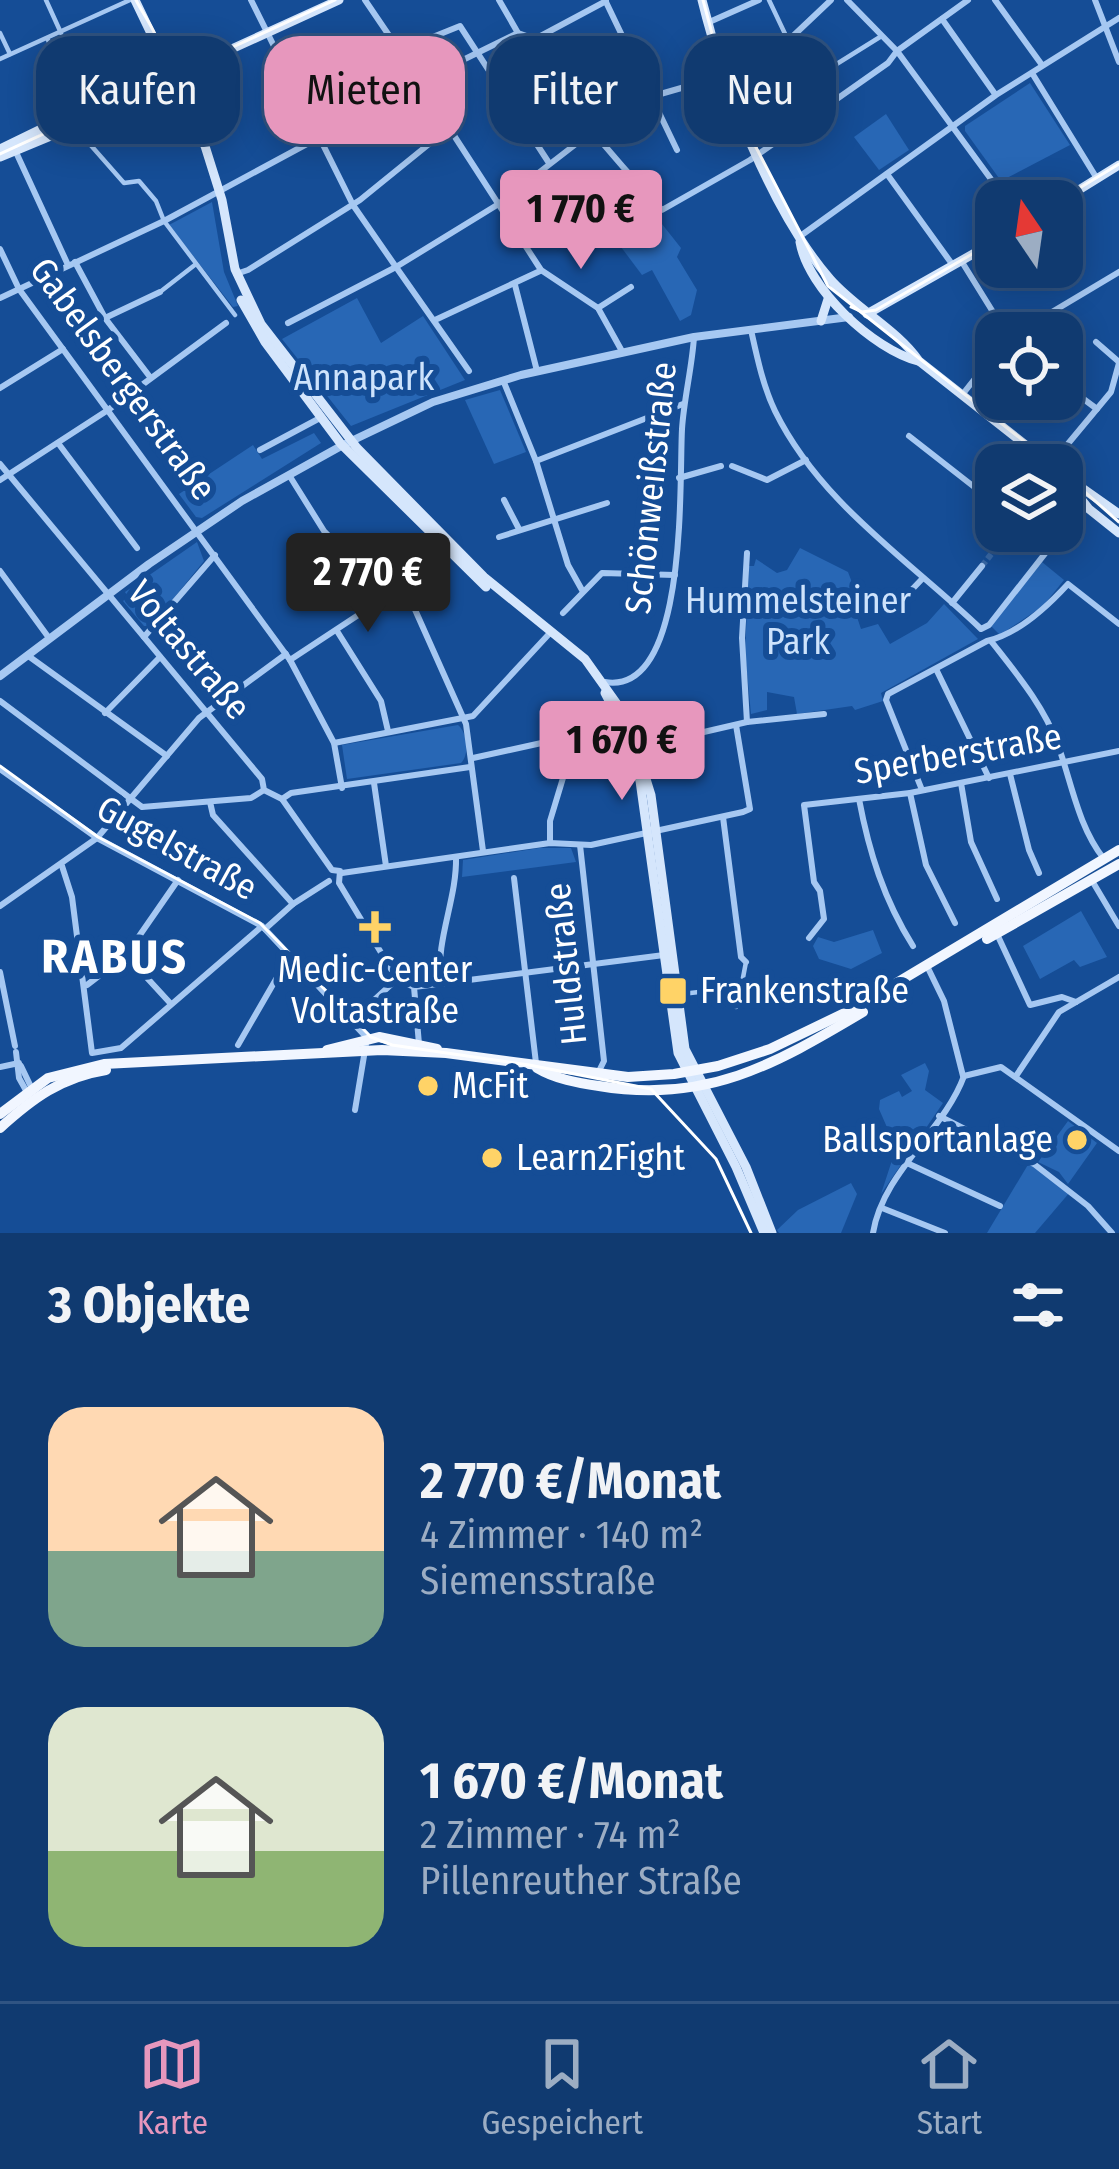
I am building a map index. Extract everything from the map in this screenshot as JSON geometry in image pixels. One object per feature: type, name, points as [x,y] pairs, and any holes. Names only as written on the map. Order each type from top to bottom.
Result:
[{"type":"main road","points":[[133,0],[151,36]]},
{"type":"main road","points":[[240,43],[326,0]]},
{"type":"main road","points":[[265,31],[339,0]]},
{"type":"main road","points":[[702,0],[711,36]]},
{"type":"main road","points":[[0,153],[36,133]]},
{"type":"main road","points":[[0,153],[17,153],[36,144]]},
{"type":"main road","points":[[204,144],[236,274],[261,324],[347,443],[464,568],[587,669],[614,707],[635,759],[652,833],[674,1038],[744,1162],[768,1233]]},
{"type":"main road","points":[[753,144],[799,236],[832,282],[919,362],[1024,444]]},
{"type":"main road","points":[[1083,187],[1119,165]]},
{"type":"main road","points":[[218,190],[228,262],[245,309],[321,418],[474,568],[568,643],[605,682],[639,747],[691,1072]]},
{"type":"main road","points":[[799,236],[802,256],[828,299],[901,356],[919,362]]},
{"type":"main road","points":[[849,317],[867,314],[975,254]]},
{"type":"main road","points":[[821,321],[828,299]]},
{"type":"main road","points":[[1119,514],[1062,475],[1084,503],[1119,533]]},
{"type":"main road","points":[[534,1066],[565,1079],[629,1092],[663,1093],[699,1086],[795,1052],[1113,863],[1119,850]]},
{"type":"main road","points":[[0,1114],[31,1092],[85,1066],[365,1045],[596,1074],[646,1077],[691,1072],[779,1045],[844,1014],[997,933],[1089,875]]},
{"type":"main road","points":[[0,1129],[31,1092]]},
{"type":"street","points":[[46,0],[62,34]]},
{"type":"street","points":[[57,36],[133,0]]},
{"type":"street","points":[[251,0],[267,36]]},
{"type":"street","points":[[365,0],[388,36]]},
{"type":"street","points":[[541,36],[606,0],[622,36]]},
{"type":"street","points":[[707,22],[759,0]]},
{"type":"street","points":[[770,0],[789,36]]},
{"type":"street","points":[[791,36],[831,0]]},
{"type":"street","points":[[847,0],[897,51],[992,180]]},
{"type":"street","points":[[836,98],[968,0]]},
{"type":"street","points":[[995,0],[1042,66]]},
{"type":"street","points":[[1094,0],[1119,62]]},
{"type":"street","points":[[503,1],[518,33],[527,36]]},
{"type":"street","points":[[799,236],[995,95],[1119,18]]},
{"type":"street","points":[[942,19],[995,95]]},
{"type":"street","points":[[435,36],[460,26],[548,163]]},
{"type":"street","points":[[0,33],[10,54]]},
{"type":"street","points":[[465,61],[518,33]]},
{"type":"street","points":[[836,64],[880,37]]},
{"type":"street","points":[[0,59],[36,44]]},
{"type":"street","points":[[1032,73],[1097,178]]},
{"type":"street","points":[[660,117],[677,150]]},
{"type":"street","points":[[90,144],[124,183],[139,181],[156,201],[164,221],[235,315]]},
{"type":"street","points":[[0,298],[164,221],[306,144]]},
{"type":"street","points":[[320,144],[353,205],[469,371]]},
{"type":"street","points":[[236,274],[353,205],[430,144]]},
{"type":"street","points":[[460,144],[541,271],[598,308],[622,353]]},
{"type":"street","points":[[288,323],[396,267],[496,205],[574,144]]},
{"type":"street","points":[[606,144],[662,210],[772,144]]},
{"type":"street","points":[[17,153],[72,264],[150,377]]},
{"type":"street","points":[[887,174],[991,312]]},
{"type":"street","name":"Gabelsbergerstraße","points":[[0,249],[19,289],[288,657],[334,743],[343,788]]},
{"type":"street","points":[[105,318],[160,292],[196,264]]},
{"type":"street","points":[[435,320],[541,271]]},
{"type":"street","points":[[1052,312],[1119,272]]},
{"type":"street","points":[[515,285],[536,371]]},
{"type":"street","points":[[598,308],[632,287]]},
{"type":"street","points":[[0,676],[146,560],[347,443],[475,387],[694,337],[849,317]]},
{"type":"street","points":[[4,477],[108,410],[226,323]]},
{"type":"street","points":[[751,330],[775,411],[806,460],[860,524],[981,629],[1095,495]]},
{"type":"street","name":"Schönweißstraße","points":[[605,682],[626,683],[639,673],[671,614],[684,404],[694,337]]},
{"type":"street","points":[[1068,444],[1111,392],[1119,362],[1096,342]]},
{"type":"street","points":[[0,388],[63,349]]},
{"type":"street","points":[[962,395],[975,379]]},
{"type":"street","points":[[503,380],[536,460],[568,565],[582,590]]},
{"type":"street","points":[[1083,398],[1097,409]]},
{"type":"street","points":[[536,460],[684,404]]},
{"type":"street","points":[[260,450],[321,418]]},
{"type":"street","points":[[909,436],[975,488]]},
{"type":"street","points":[[58,443],[137,548]]},
{"type":"street","points":[[732,466],[767,480],[806,460]]},
{"type":"street","name":"Voltastraße","points":[[0,464],[4,477],[262,779],[264,790],[282,799],[332,870]]},
{"type":"street","points":[[680,478],[721,466]]},
{"type":"street","points":[[289,475],[324,531],[388,595]]},
{"type":"street","points":[[504,500],[519,529]]},
{"type":"street","points":[[499,537],[607,503]]},
{"type":"street","points":[[747,553],[742,638],[747,722]]},
{"type":"street","points":[[144,637],[215,555]]},
{"type":"street","points":[[952,603],[982,566]]},
{"type":"street","points":[[0,571],[50,638]]},
{"type":"street","points":[[562,613],[606,572],[675,575]]},
{"type":"street","points":[[0,906],[97,838],[206,713],[422,573]]},
{"type":"street","points":[[888,607],[901,601],[922,578]]},
{"type":"street","points":[[922,790],[886,697],[1001,638],[1048,605],[1068,584],[1119,624]]},
{"type":"street","points":[[404,585],[463,719],[483,851]]},
{"type":"street","points":[[337,631],[381,701],[388,731]]},
{"type":"street","points":[[334,743],[473,716],[541,647],[548,634]]},
{"type":"street","points":[[991,641],[1043,714],[1083,824],[1113,863]]},
{"type":"street","points":[[27,656],[167,756]]},
{"type":"street","points":[[105,713],[160,657]]},
{"type":"street","points":[[936,668],[989,778]]},
{"type":"street","points":[[0,701],[142,808],[250,798],[264,790]]},
{"type":"street","points":[[639,747],[747,722],[824,714]]},
{"type":"street","points":[[62,866],[72,897],[92,1053],[121,1048],[293,904],[329,880],[483,851],[550,843],[580,845],[652,833],[750,809],[736,725]]},
{"type":"street","points":[[282,799],[472,762],[604,729]]},
{"type":"street","points":[[550,843],[550,821],[576,735]]},
{"type":"street","name":"Sperberstraße","points":[[809,938],[824,919],[814,882],[805,805],[910,793],[1119,751]]},
{"type":"street","name":"Gugelstraße","points":[[0,769],[97,838],[264,928],[365,1045]]},
{"type":"street","points":[[1010,774],[1039,873]]},
{"type":"street","points":[[374,783],[386,866]]},
{"type":"street","points":[[961,783],[970,842],[997,899]]},
{"type":"street","points":[[910,793],[926,865],[955,923]]},
{"type":"street","points":[[859,799],[870,855],[895,920],[914,946]]},
{"type":"street","points":[[210,802],[213,815],[293,904]]},
{"type":"street","points":[[723,817],[741,957],[746,962],[742,988]]},
{"type":"street","name":"Huldstraße","points":[[580,845],[604,1063],[596,1074]]},
{"type":"street","points":[[441,983],[439,957],[456,885],[456,856]]},
{"type":"street","points":[[329,880],[332,870],[397,979],[414,987],[664,955]]},
{"type":"street","points":[[1089,875],[1119,926]]},
{"type":"street","points":[[514,878],[537,1056],[534,1066]]},
{"type":"street","points":[[85,986],[126,955],[178,880]]},
{"type":"street","points":[[997,933],[1030,1005],[1062,997],[1076,1001]]},
{"type":"street","points":[[126,955],[171,1004]]},
{"type":"street","points":[[238,1046],[290,955]]},
{"type":"street","points":[[873,1233],[907,1163],[964,1076],[946,1008],[928,969]]},
{"type":"street","points":[[0,972],[19,1063],[31,1092]]},
{"type":"street","points":[[1016,1076],[1059,1012],[1119,977]]},
{"type":"street","points":[[359,1014],[397,979]]},
{"type":"street","points":[[414,987],[417,1048]]},
{"type":"street","points":[[676,995],[733,988],[736,1007]]},
{"type":"street","points":[[356,1110],[365,1045]]},
{"type":"street","points":[[0,1067],[19,1063]]},
{"type":"street","points":[[964,1076],[1001,1067],[1119,1151]]},
{"type":"street","points":[[939,1116],[1034,1164],[1070,1191],[1112,1233]]},
{"type":"street","points":[[907,1163],[1000,1206]]},
{"type":"street","points":[[882,1208],[945,1233]]},
{"type":"green space","points":[[1030,83],[1070,145],[1000,180],[965,126]]},
{"type":"green space","points":[[886,114],[909,150],[879,170],[854,137]]},
{"type":"green space","points":[[643,200],[681,248],[677,257],[697,290],[691,315],[680,321],[652,270],[642,275],[609,231]]},
{"type":"green space","points":[[212,202],[224,272],[238,306],[233,307],[169,225]]},
{"type":"green space","name":"Annapark","points":[[357,298],[381,343],[423,316],[465,380],[351,426],[282,339]]},
{"type":"green space","points":[[500,390],[526,452],[494,464],[465,400]]},
{"type":"green space","points":[[314,433],[321,443],[202,518],[196,517],[179,494],[253,445],[262,459]]},
{"type":"green space","points":[[197,542],[204,561],[151,626],[144,626],[123,601],[128,597],[125,592]]},
{"type":"green space","name":"Hummelsteiner Park","points":[[800,548],[848,572],[853,585],[848,590],[861,629],[878,624],[890,644],[927,623],[944,604],[978,639],[881,693],[883,701],[855,710],[852,706],[797,714],[794,697],[767,692],[767,710],[751,714],[745,652],[749,566],[756,559],[777,573],[787,570]]},
{"type":"green space","points":[[1042,562],[1064,580],[1043,606],[1000,635],[991,626]]},
{"type":"green space","points":[[458,725],[466,743],[461,763],[347,779],[342,745]]},
{"type":"green space","points":[[571,848],[576,862],[462,877],[463,860]]},
{"type":"green space","points":[[1081,911],[1107,957],[1080,967],[1074,960],[1040,979],[1023,946]]},
{"type":"green space","points":[[873,930],[882,953],[851,969],[819,959],[813,946],[818,937],[834,942]]},
{"type":"green space","points":[[925,1063],[929,1071],[925,1090],[943,1103],[881,1194],[896,1148],[879,1109],[880,1100],[912,1091],[901,1075]]},
{"type":"green space","points":[[1068,1121],[1097,1143],[1068,1184],[1059,1172],[1038,1162]]},
{"type":"green space","points":[[1029,1163],[1070,1192],[1035,1233],[987,1233]]},
{"type":"green space","points":[[851,1183],[857,1194],[841,1233],[777,1230],[798,1210]]},
{"type":"tunnel","points":[[982,566],[993,552]]},
{"type":"tram line","points":[[136,0],[156,36]]},
{"type":"tram line","points":[[0,154],[335,0]]},
{"type":"tram line","points":[[703,0],[721,67],[746,128],[828,286],[1027,444]]},
{"type":"tram line","points":[[1083,186],[1119,164]]},
{"type":"tram line","points":[[851,307],[862,312],[876,310],[975,252]]},
{"type":"tram line","points":[[1083,490],[1119,522]]},
{"type":"tram line","points":[[0,766],[98,837],[260,923],[371,1037],[392,1045],[651,1089],[716,1159],[751,1233]]},
{"type":"place","name":"Medic-Center Voltastraße","points":[[375,927]]},
{"type":"place","name":"Frankenstraße","points":[[673,991]]},
{"type":"place","name":"McFit","points":[[428,1086]]},
{"type":"place","name":"Ballsportanlage","points":[[1077,1140]]},
{"type":"place","name":"Learn2Fight","points":[[492,1158]]},
{"type":"district","name":"RABUS","points":[[115,957]]}]
